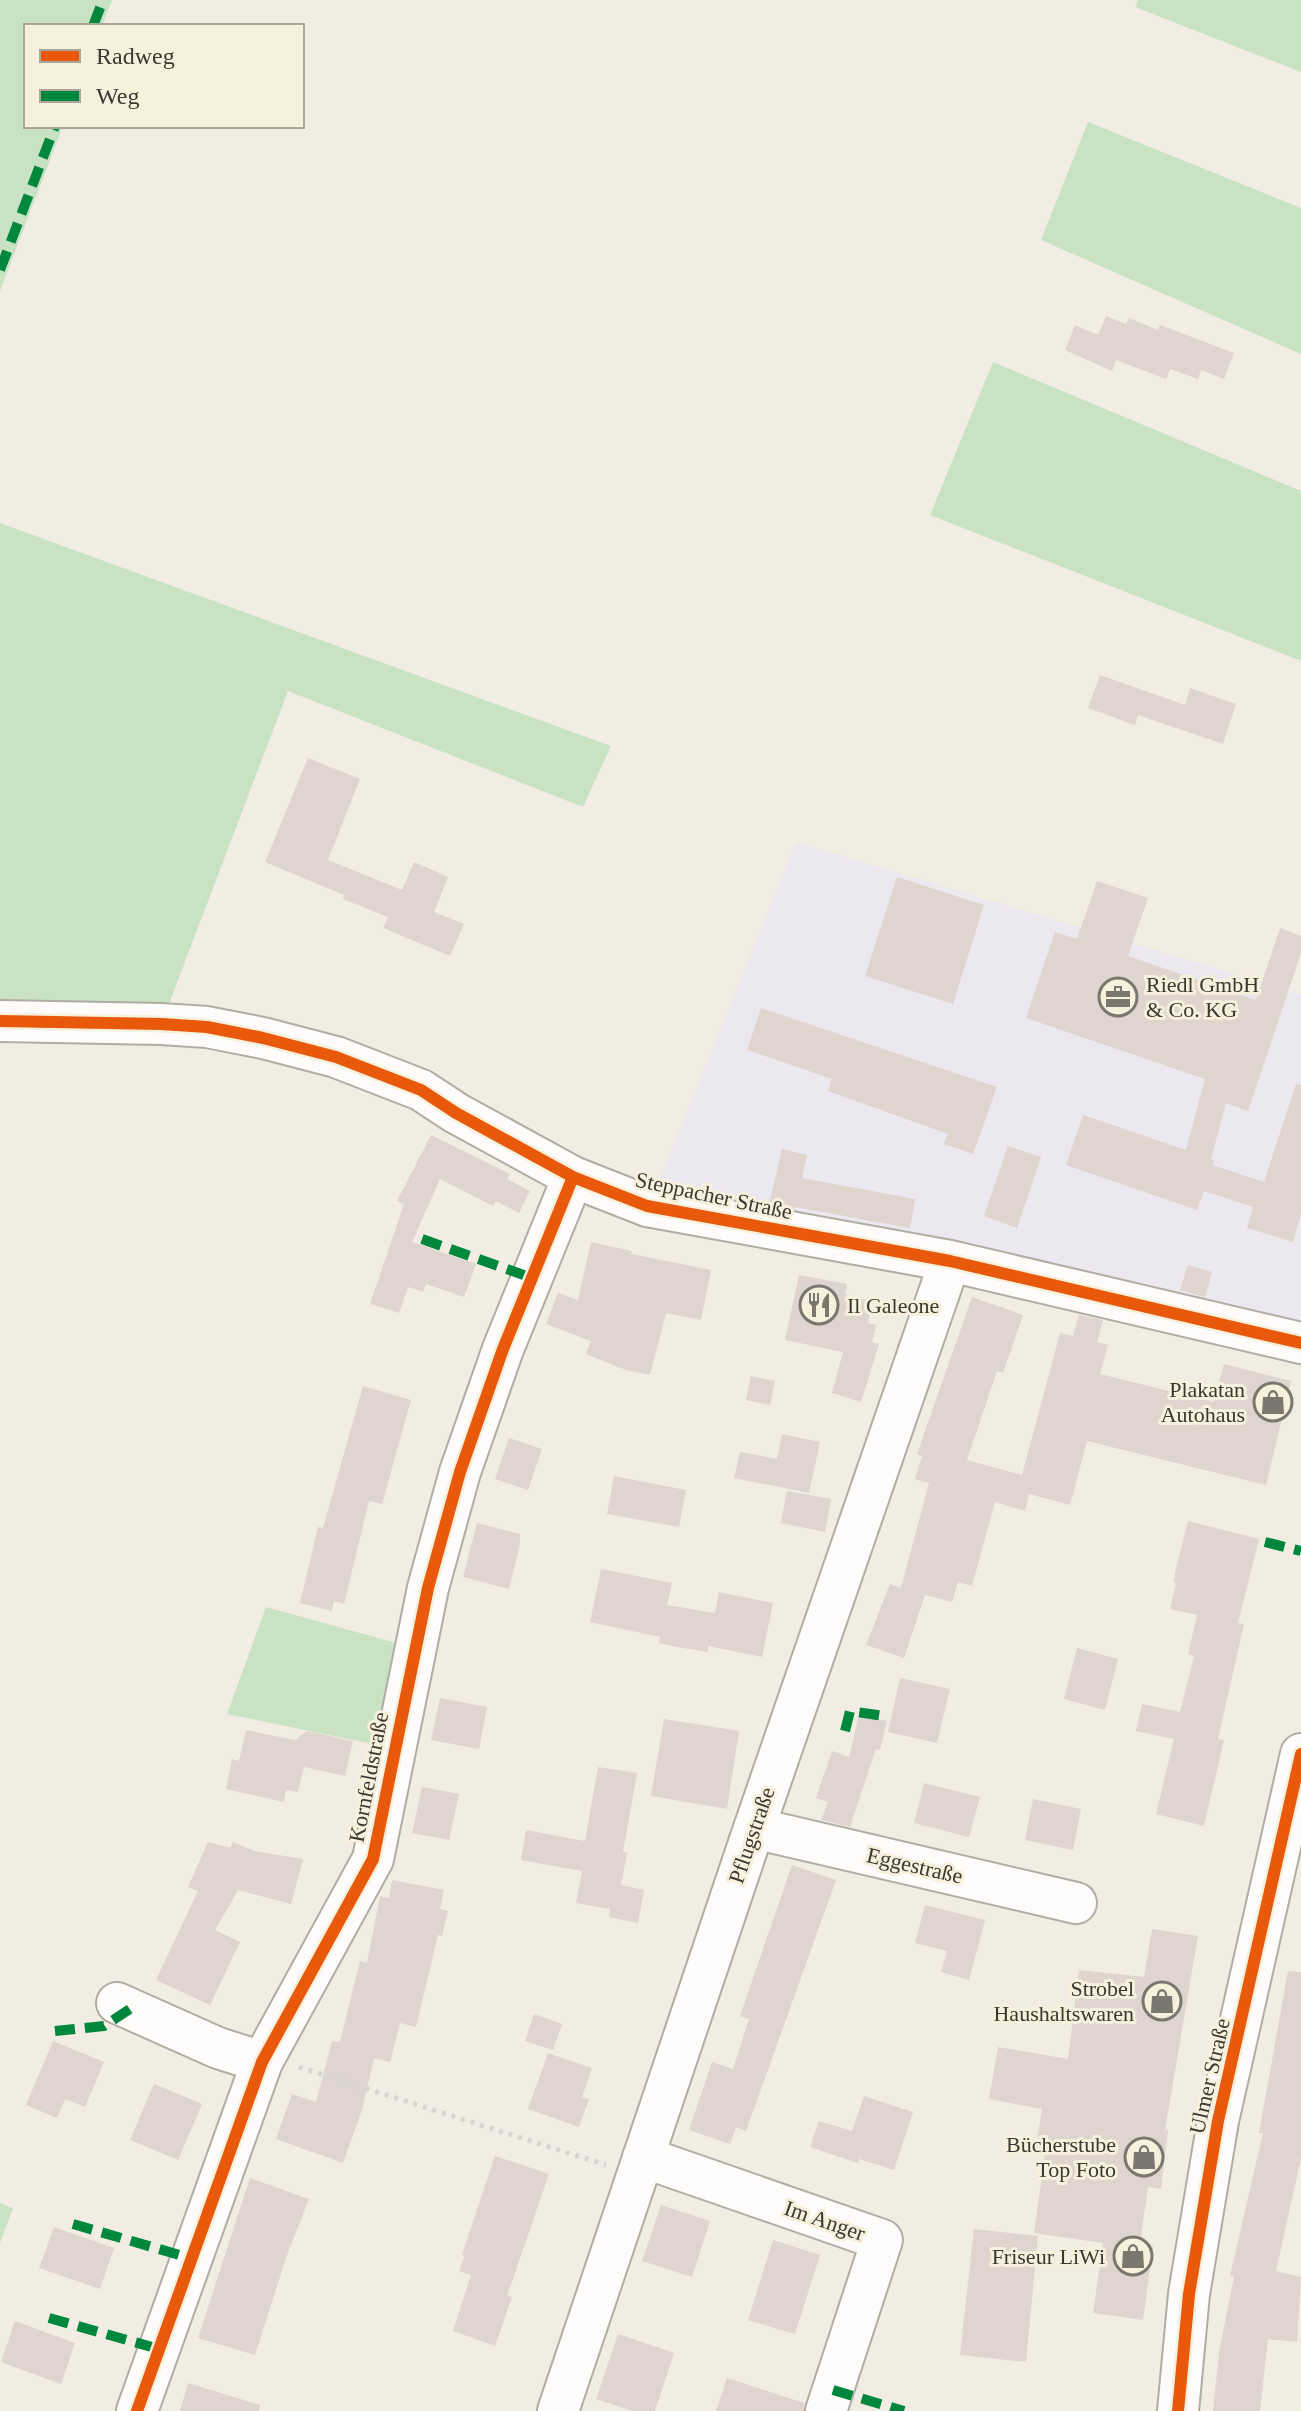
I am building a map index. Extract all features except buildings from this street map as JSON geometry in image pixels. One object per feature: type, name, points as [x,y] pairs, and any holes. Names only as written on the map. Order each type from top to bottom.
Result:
[{"type":"street","name":"Steppacher Straße","points":[[0,1021],[207,1027],[336,1057],[421,1090],[456,1113],[573,1177],[647,1206],[950,1261],[1301,1343]]},
{"type":"street","name":"Kornfeldstraße","points":[[137,2411],[262,2062],[373,1859],[428,1588],[460,1472],[503,1349],[573,1177]]},
{"type":"street","name":"Pflugstraße","points":[[558,2411],[754,1828],[950,1261]]},
{"type":"street","name":"Ulmer Straße","points":[[1178,2411],[1189,2294],[1218,2121],[1285,1910],[1301,1754]]},
{"type":"street","name":"Eggestraße","points":[[754,1828],[1076,1903]]},
{"type":"street","points":[[117,2003],[218,2048],[262,2062]]},
{"type":"street","name":"Im Anger","points":[[640,2166],[882,2240],[826,2411]]},
{"type":"path","points":[[262,2062],[292,2066],[640,2166]]},
{"type":"shaded area","points":[[796,842],[1301,994],[1301,1330],[655,1190]]},
{"type":"green space","points":[[0,0],[112,0],[103,24],[24,24],[24,128],[62,128],[0,291]]},
{"type":"green space","points":[[1138,0],[1301,0],[1301,72],[1135,7]]},
{"type":"green space","points":[[1088,122],[1301,208],[1301,354],[1041,240]]},
{"type":"green space","points":[[993,362],[1301,491],[1301,661],[930,515]]},
{"type":"green space","points":[[0,523],[611,746],[583,807],[288,691],[167,1009],[0,1009]]},
{"type":"green space","points":[[266,1607],[396,1643],[377,1745],[227,1714]]},
{"type":"green space","points":[[0,2203],[13,2208],[0,2243]]},
{"type":"marked path","points":[[94,24],[103,0]]},
{"type":"marked path","points":[[0,270],[54,128]]},
{"type":"marked path","points":[[422,1239],[532,1278]]},
{"type":"marked path","points":[[1265,1542],[1301,1551]]},
{"type":"marked path","points":[[845,1731],[850,1711],[884,1716]]},
{"type":"marked path","points":[[55,2031],[104,2026],[130,2009]]},
{"type":"marked path","points":[[73,2224],[190,2258]]},
{"type":"marked path","points":[[49,2318],[159,2349]]},
{"type":"marked path","points":[[833,2390],[904,2411]]},
{"type":"cycle path","points":[[0,1021],[161,1024],[207,1027],[263,1038],[336,1057],[421,1090],[456,1113],[573,1177],[647,1206],[950,1261],[1301,1343]]},
{"type":"cycle path","points":[[137,2411],[262,2062],[373,1859],[428,1588],[460,1472],[503,1349],[573,1177]]},
{"type":"cycle path","points":[[1178,2411],[1189,2294],[1218,2121],[1301,1754]]},
{"type":"place","name":"Riedl GmbH & Co. KG","points":[[1118,997]]},
{"type":"place","name":"Il Galeone","points":[[819,1305]]},
{"type":"place","name":"Plakatan Autohaus","points":[[1273,1402]]},
{"type":"place","name":"Strobel Haushaltswaren","points":[[1162,2001]]},
{"type":"place","name":"Bücherstube Top Foto","points":[[1144,2157]]},
{"type":"place","name":"Friseur LiWi","points":[[1133,2256]]}]
